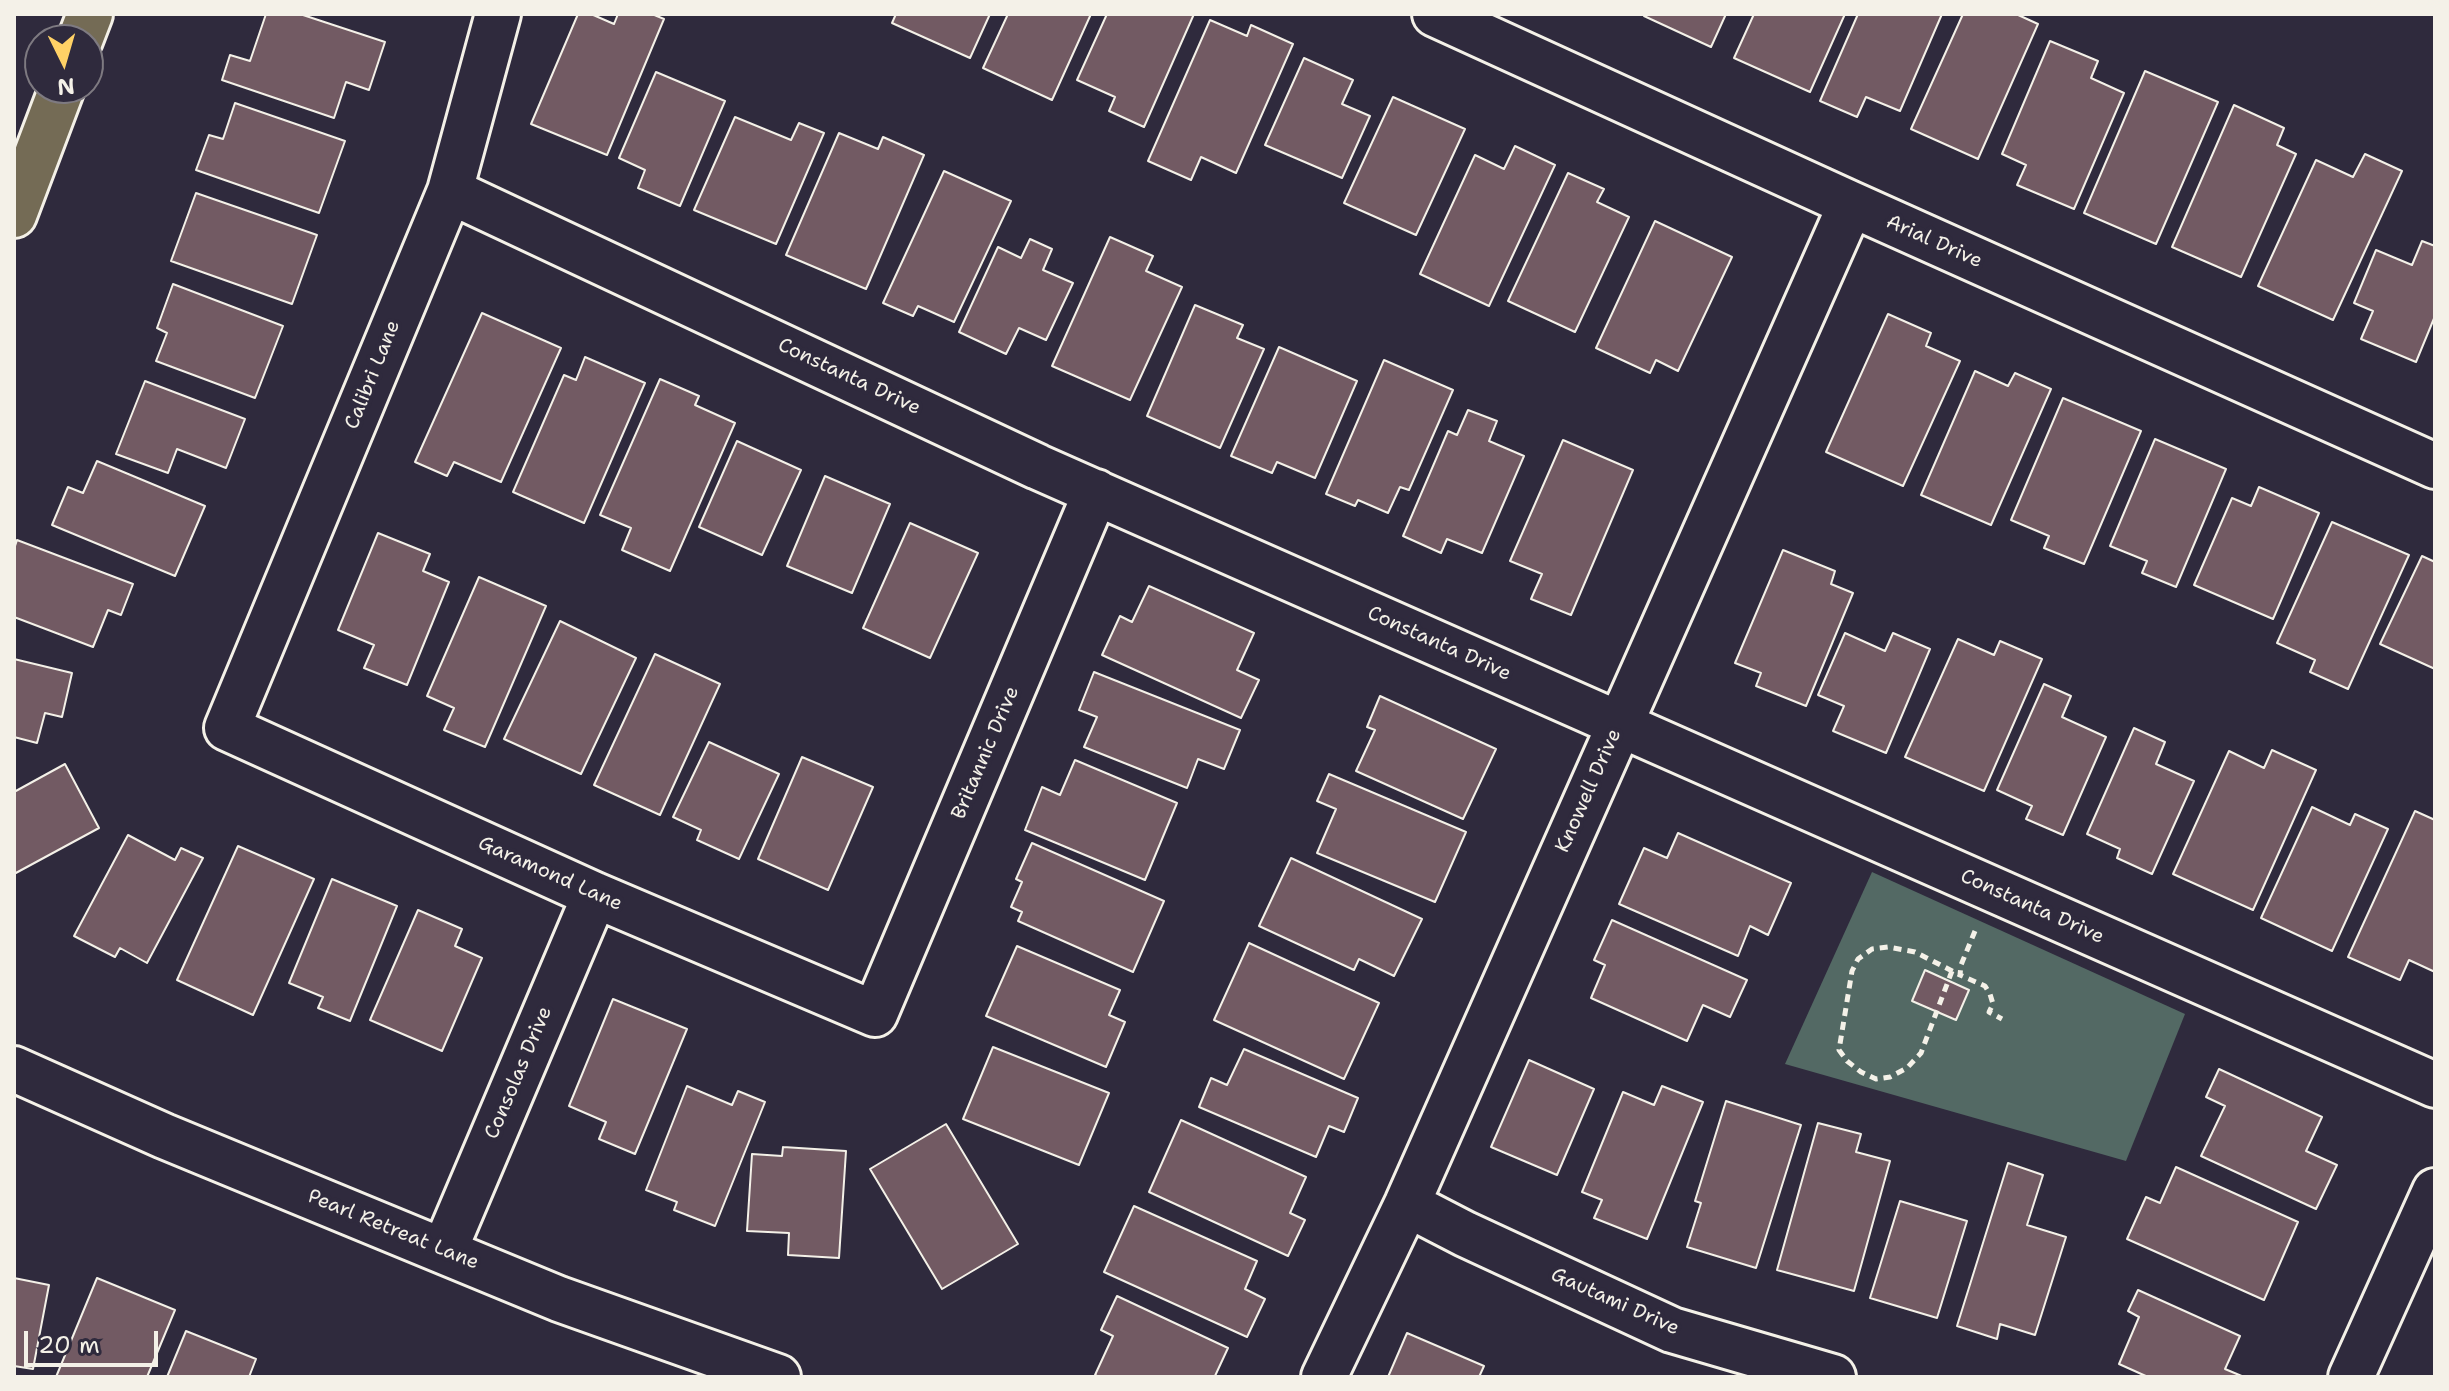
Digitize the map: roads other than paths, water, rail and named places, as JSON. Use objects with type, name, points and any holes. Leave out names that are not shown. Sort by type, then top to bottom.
[{"type":"main road","points":[[14,215],[56,104]]},
{"type":"street","name":"Calibri Lane","points":[[227,728],[450,191],[498,14]]},
{"type":"street","name":"Arial Drive","points":[[1435,14],[2435,466]]},
{"type":"street","name":"Constanta Drive","points":[[450,191],[1096,492],[2435,1085]]},
{"type":"street","name":"Knowell Drive","points":[[1324,1377],[1407,1204],[1851,204]]},
{"type":"street","name":"Britannic Drive","points":[[875,1014],[1096,492]]},
{"type":"street","name":"Garamond Lane","points":[[227,728],[595,895],[875,1014]]},
{"type":"street","name":"Consolas Drive","points":[[444,1251],[595,895]]},
{"type":"street","name":"Pearl Retreat Lane","points":[[14,1069],[179,1142],[559,1299],[778,1377]]},
{"type":"street","points":[[2351,1377],[2435,1191]]},
{"type":"street","name":"Gautami Drive","points":[[1407,1204],[1672,1330],[1833,1377]]}]
